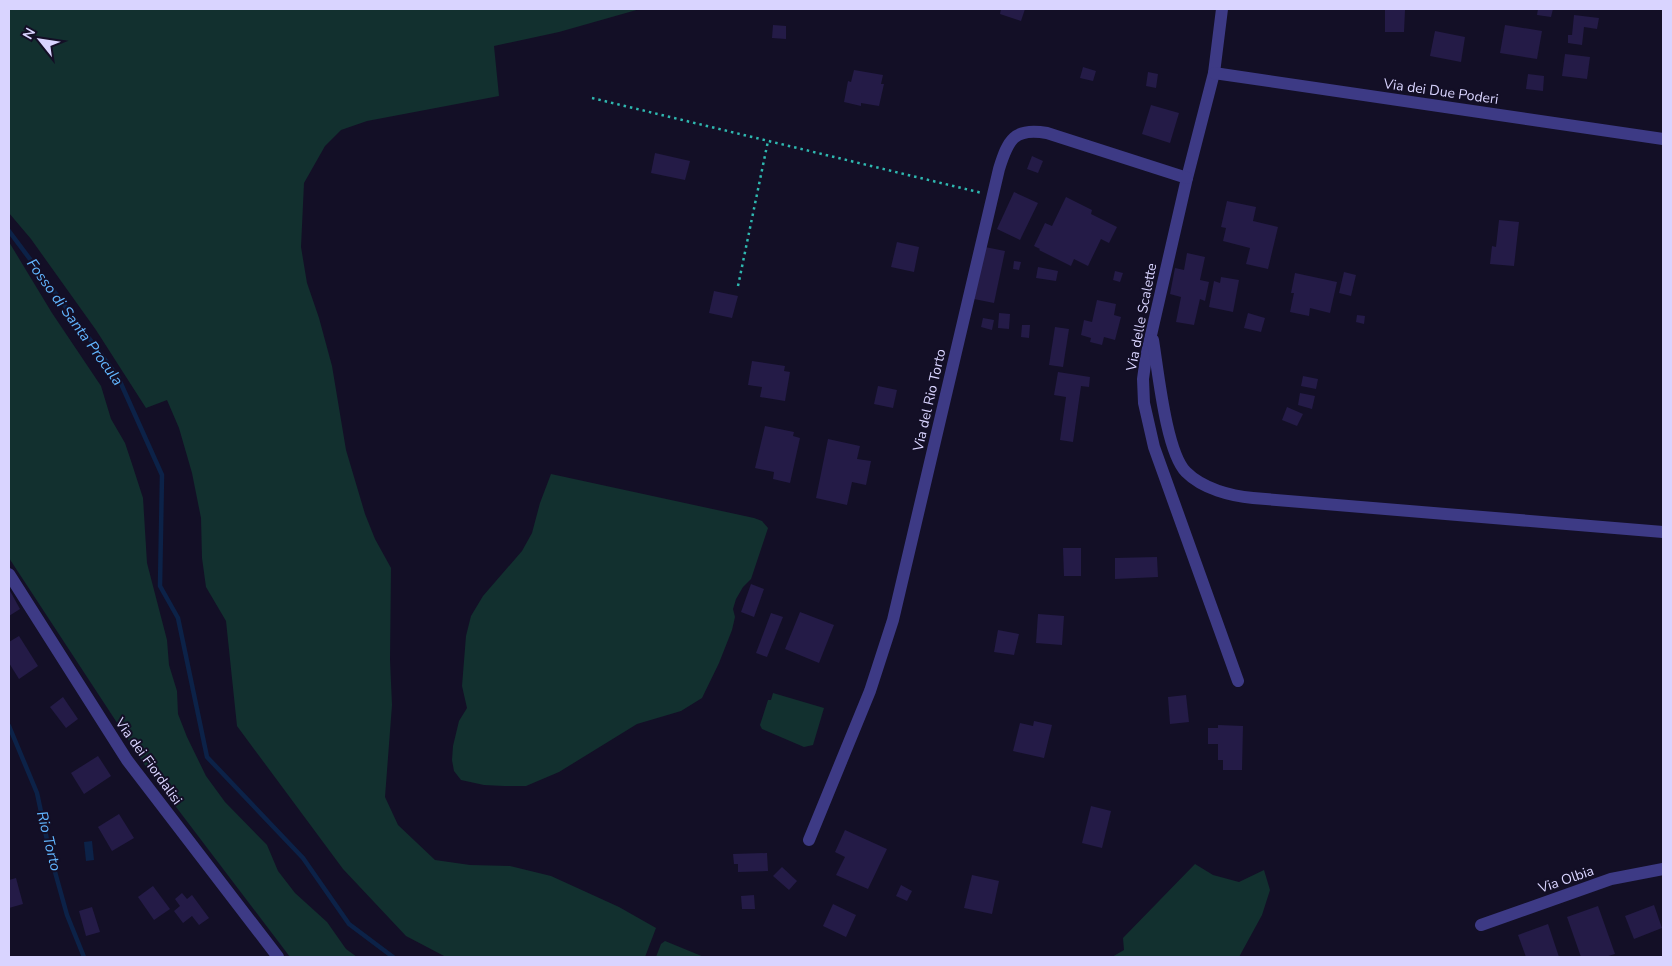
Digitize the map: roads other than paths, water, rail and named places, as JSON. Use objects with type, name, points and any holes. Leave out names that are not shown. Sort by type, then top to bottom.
[{"type":"street","name":"Via delle Scalette","points":[[1222,9],[1214,72],[1151,330],[1143,386],[1148,428],[1238,681]]},
{"type":"street","name":"Via dei Due Poderi","points":[[1214,72],[1663,139]]},
{"type":"street","name":"Via del Rio Torto","points":[[809,840],[870,691],[893,620],[1001,162],[1009,144],[1018,134],[1029,131],[1055,135],[1187,178]]},
{"type":"street","points":[[1151,330],[1170,437],[1177,457],[1189,475],[1217,490],[1232,495],[1253,498],[1663,532]]},
{"type":"street","name":"Via dei Fiordalisi","points":[[9,574],[127,760],[278,957]]},
{"type":"street","name":"Via Olbia","points":[[1481,925],[1611,879],[1663,869]]},
{"type":"water","points":[[92,841],[94,860],[86,861],[84,842]]},
{"type":"waterway","name":"Fosso di Santa Procula","points":[[9,231],[118,377],[162,475],[160,586],[178,618],[207,757],[303,858],[349,924],[393,957]]},
{"type":"waterway","name":"Rio Torto","points":[[9,726],[37,793],[50,854],[67,915],[84,957]]}]
